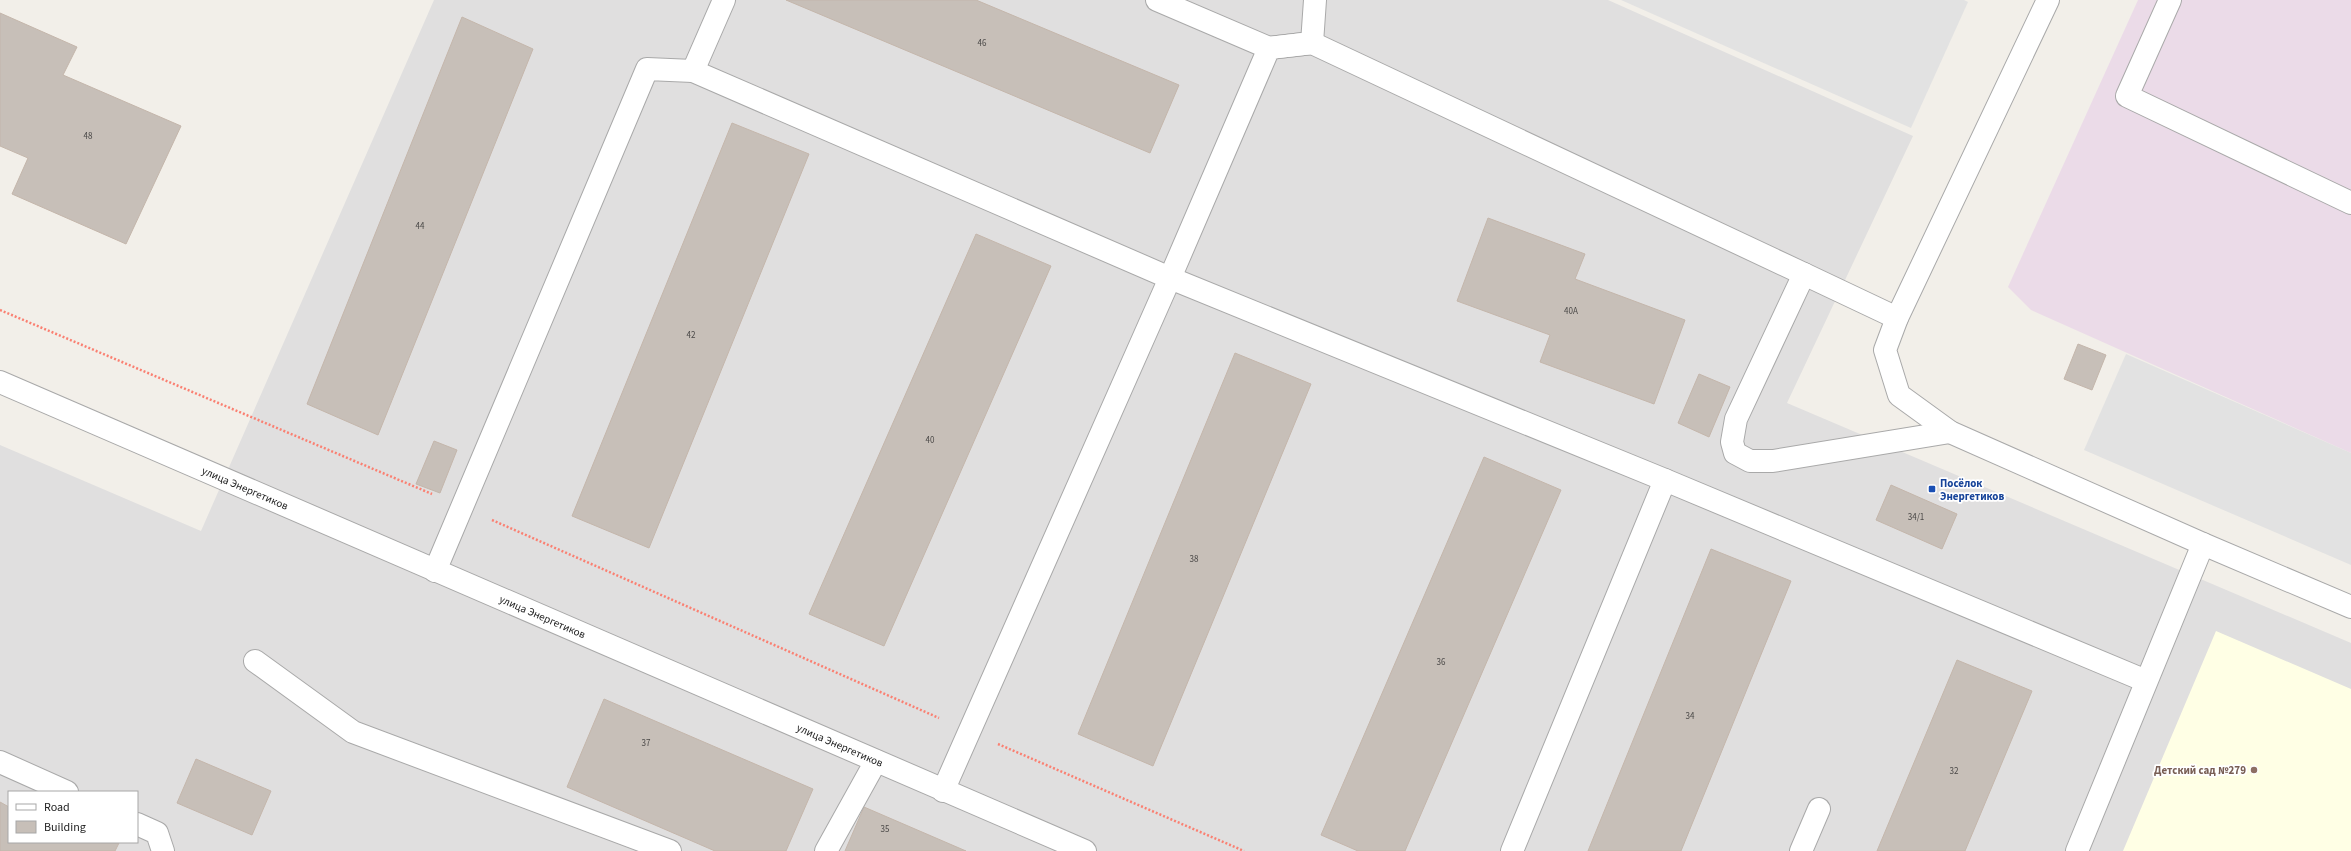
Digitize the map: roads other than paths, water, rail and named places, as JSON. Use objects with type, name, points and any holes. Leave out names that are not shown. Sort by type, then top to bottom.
[{"type":"street","points":[[694,71],[724,0]]},
{"type":"street","points":[[1157,0],[1269,48],[1312,43],[1897,318]]},
{"type":"street","points":[[1312,43],[1315,0]]},
{"type":"street","points":[[2046,0],[1897,318],[1885,350],[1899,395],[1950,432],[2203,544],[2351,607]]},
{"type":"street","points":[[2170,0],[2127,96],[2351,203]]},
{"type":"street","points":[[943,791],[968,731],[1170,278],[1269,48]]},
{"type":"street","points":[[435,571],[647,69],[694,71],[1170,278],[1665,480],[2146,681]]},
{"type":"street","points":[[1804,274],[1736,419],[1732,442],[1735,453],[1750,461],[1773,461],[1950,432]]},
{"type":"street","name":"улица Энергетиков","points":[[0,382],[943,791],[1085,851]]},
{"type":"street","points":[[1512,851],[1665,480]]},
{"type":"street","points":[[2077,851],[2203,544]]},
{"type":"street","points":[[255,661],[353,732],[670,851]]},
{"type":"street","points":[[826,851],[876,761]]},
{"type":"street","points":[[0,762],[65,791]]},
{"type":"street","points":[[1801,851],[1819,809]]},
{"type":"street","points":[[138,824],[157,833],[163,851]]},
{"type":"place","name":"Посёлок Энергетиков","points":[[1932,489]]},
{"type":"place","name":"Детский сад №279","points":[[2254,770]]}]
